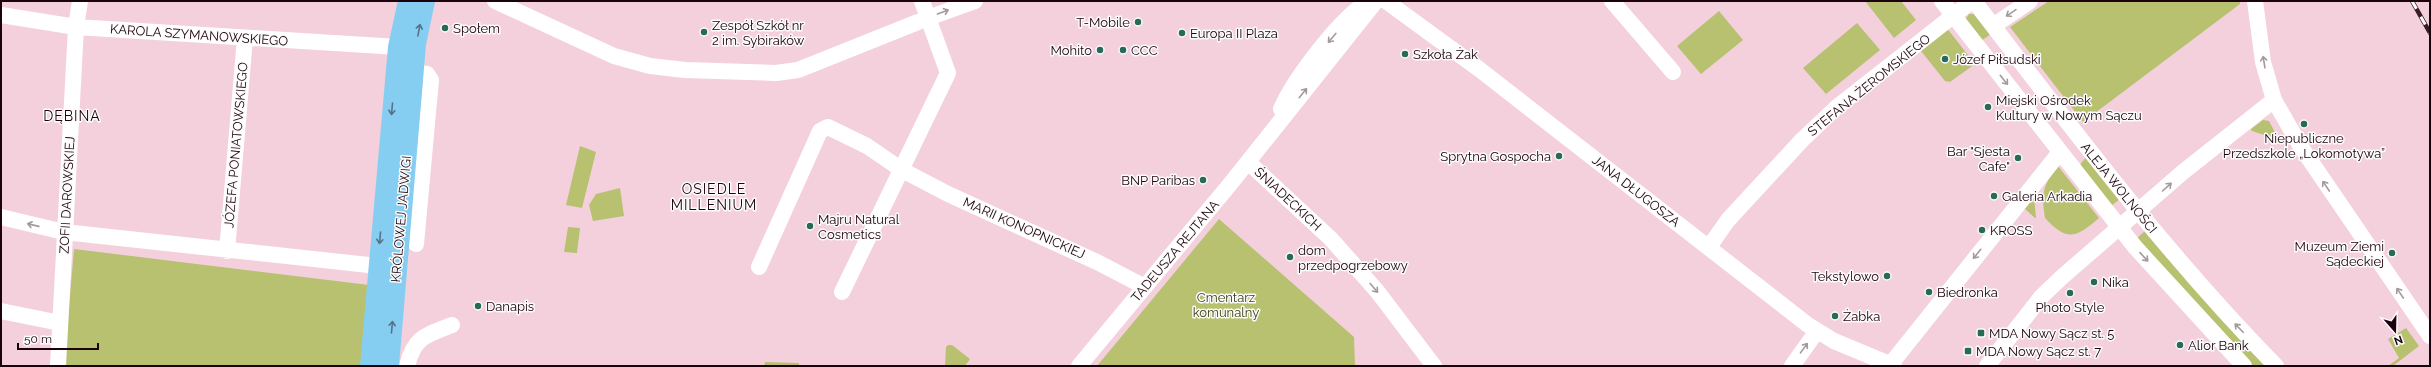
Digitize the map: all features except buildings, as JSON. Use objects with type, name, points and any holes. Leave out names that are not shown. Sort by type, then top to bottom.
[{"type":"main road","name":"KRÓLOWEJ JADWIGI","points":[[370,366],[394,81],[398,46],[408,1]]},
{"type":"main road","name":"KRÓLOWEJ JADWIGI","points":[[389,366],[413,72],[416,44],[425,1]]},
{"type":"street","name":"ZOFII DAROWSKIEJ","points":[[58,366],[76,27],[80,1]]},
{"type":"street","points":[[495,1],[614,56],[650,66],[685,70],[776,73],[798,70],[924,24],[948,73],[842,292]]},
{"type":"street","points":[[922,1],[928,18],[975,1]]},
{"type":"street","points":[[1346,1],[1348,18]]},
{"type":"street","name":"TADEUSZA REJTANA","points":[[1270,134],[1286,96],[1308,66],[1348,18],[1369,1]]},
{"type":"street","name":"TADEUSZA REJTANA","points":[[1079,366],[1248,162],[1376,1]]},
{"type":"street","name":"JANA DŁUGOSZA","points":[[1386,1],[1817,331],[1834,341],[1892,365]]},
{"type":"street","points":[[1612,1],[1673,72]]},
{"type":"street","name":"ALEJA WOLNOŚCI","points":[[1942,1],[2119,227],[2244,366]]},
{"type":"street","name":"STEFANA ŻEROMSKIEGO","points":[[1709,247],[1728,220],[1802,140],[1837,107],[1973,1]]},
{"type":"street","name":"ALEJA WOLNOŚCI","points":[[1973,1],[2137,212],[2217,304],[2276,366]]},
{"type":"street","points":[[1993,26],[2030,1]]},
{"type":"street","points":[[2255,1],[2263,62],[2274,100],[2300,147],[2430,336]]},
{"type":"street","name":"KAROLA SZYMANOWSKIEGO","points":[[1,15],[76,27],[398,46]]},
{"type":"street","name":"JÓZEFA PONIATOWSKIEGO","points":[[227,251],[245,38]]},
{"type":"street","points":[[398,46],[413,72]]},
{"type":"street","points":[[394,81],[413,72],[427,74],[431,80],[416,244]]},
{"type":"street","points":[[1986,366],[2042,296],[2183,172],[2274,100]]},
{"type":"street","name":"MARII KONOPNICKIEJ","points":[[759,267],[820,131],[828,127],[885,157],[902,170],[948,194],[1098,262],[1145,287]]},
{"type":"street","points":[[1892,365],[2019,201],[2060,152]]},
{"type":"street","name":"ŚNIADECKICH","points":[[1248,162],[1331,239],[1377,291],[1434,366]]},
{"type":"street","points":[[1,217],[64,232],[227,251],[378,266]]},
{"type":"street","points":[[1,310],[60,322]]},
{"type":"street","points":[[407,366],[411,351],[423,336],[452,325]]},
{"type":"street","points":[[1792,366],[1817,331]]},
{"type":"green space","points":[[1865,1],[1901,1],[1916,20],[1894,38]]},
{"type":"green space","points":[[2049,1],[2240,1],[2240,4],[2083,122],[2010,27]]},
{"type":"green space","points":[[1719,11],[1743,40],[1701,74],[1677,46]]},
{"type":"green space","points":[[1969,14],[1974,14],[1991,34],[1981,41],[1965,20]]},
{"type":"green space","points":[[1857,23],[1880,50],[1826,94],[1803,68]]},
{"type":"green space","points":[[1946,27],[1975,64],[1950,82],[1945,81],[1921,51]]},
{"type":"green space","points":[[2263,120],[2269,121],[2279,140],[2252,131],[2251,129]]},
{"type":"green space","points":[[580,146],[596,152],[582,208],[566,205]]},
{"type":"green space","points":[[2087,156],[2120,199],[2111,206],[2079,166]]},
{"type":"green space","points":[[2058,166],[2099,218],[2078,233],[2066,234],[2059,231],[2045,218],[2043,202],[2044,190],[2046,184]]},
{"type":"green space","points":[[620,188],[624,216],[593,221],[589,205],[596,194]]},
{"type":"green space","points":[[2034,197],[2036,218],[2024,208]]},
{"type":"green space","name":"Cmentarz komunalny","points":[[1219,219],[1354,337],[1355,366],[1097,366]]},
{"type":"green space","points":[[568,227],[580,228],[577,253],[564,252]]},
{"type":"green space","points":[[2145,231],[2268,366],[2252,366],[2192,302],[2136,239]]},
{"type":"green space","points":[[74,249],[369,285],[362,366],[64,366]]},
{"type":"green space","points":[[2406,328],[2419,346],[2393,366],[2388,366],[2399,358],[2388,339]]},
{"type":"green space","points":[[948,345],[952,345],[970,359],[965,366],[945,366],[946,347]]},
{"type":"green space","points":[[765,362],[799,363],[799,366],[764,366]]},
{"type":"railway","points":[[2412,1],[2430,33]]},
{"type":"place","name":"T-Mobile","points":[[1138,22]]},
{"type":"place","name":"Społem","points":[[445,28]]},
{"type":"place","name":"Zespół Szkół nr 2 im. Sybiraków","points":[[704,32]]},
{"type":"place","name":"Europa II Plaza","points":[[1182,33]]},
{"type":"place","name":"Mohito","points":[[1100,50]]},
{"type":"place","name":"CCC","points":[[1123,50]]},
{"type":"place","name":"Szkoła Żak","points":[[1405,54]]},
{"type":"place","name":"Józef Piłsudski","points":[[1945,59]]},
{"type":"place","name":"Miejski Ośrodek Kultury w Nowym Sączu","points":[[1988,107]]},
{"type":"place","name":"Niepubliczne Przedszkole „Lokomotywa”","points":[[2304,124]]},
{"type":"place","name":"Sprytna Gospocha","points":[[1559,156]]},
{"type":"place","name":"Bar \"Sjesta Cafe\"","points":[[2018,158]]},
{"type":"place","name":"BNP Paribas","points":[[1203,180]]},
{"type":"place","name":"Galeria Arkadia","points":[[1994,196]]},
{"type":"place","name":"Majru Natural Cosmetics","points":[[810,226]]},
{"type":"place","name":"KROSS","points":[[1982,230]]},
{"type":"place","name":"Muzeum Ziemi Sądeckiej","points":[[2392,253]]},
{"type":"place","name":"dom przedpogrzebowy","points":[[1290,257]]},
{"type":"place","name":"Tekstylowo","points":[[1887,276]]},
{"type":"place","name":"Nika","points":[[2094,282]]},
{"type":"place","name":"Biedronka","points":[[1929,292]]},
{"type":"place","name":"Photo Style","points":[[2070,293]]},
{"type":"place","name":"Danapis","points":[[478,306]]},
{"type":"place","name":"Żabka","points":[[1835,316]]},
{"type":"place","name":"MDA Nowy Sącz st. 5","points":[[1981,333]]},
{"type":"place","name":"Alior Bank","points":[[2180,345]]},
{"type":"place","name":"MDA Nowy Sącz st. 7","points":[[1968,351]]},
{"type":"district","name":"DĘBINA","points":[[72,116]]},
{"type":"district","name":"OSIEDLE MILLENIUM","points":[[714,198]]}]
